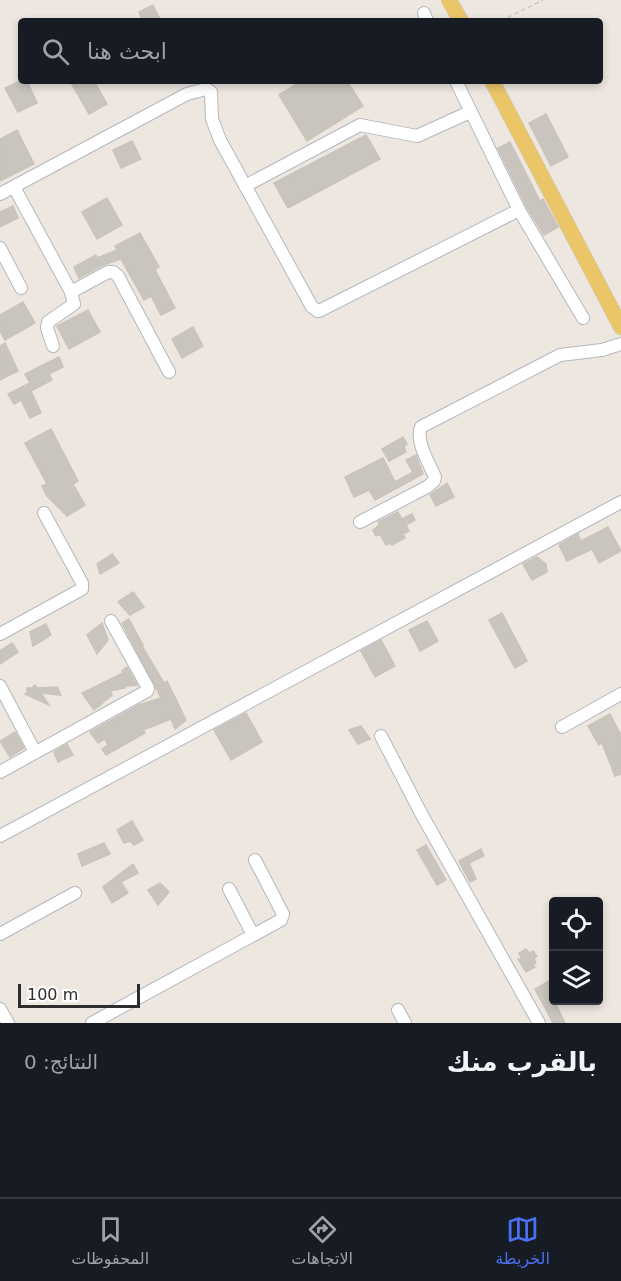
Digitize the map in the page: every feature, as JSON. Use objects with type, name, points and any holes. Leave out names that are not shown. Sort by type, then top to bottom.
[{"type":"main road","points":[[449,0],[458,18]]},
{"type":"main road","points":[[494,84],[621,327]]},
{"type":"street","points":[[457,84],[519,210],[583,318]]},
{"type":"street","points":[[0,194],[187,94],[206,88],[211,92],[212,119],[220,140],[312,307],[318,311],[519,210]]},
{"type":"street","points":[[245,186],[360,125],[417,136],[470,112]]},
{"type":"street","points":[[14,187],[71,292],[74,304],[48,322],[47,328],[52,346]]},
{"type":"street","points":[[0,248],[21,288]]},
{"type":"street","points":[[71,292],[108,272],[113,272],[118,276],[169,372]]},
{"type":"street","points":[[360,522],[427,487],[434,481],[435,477],[419,432],[421,427],[560,354],[602,350],[621,344]]},
{"type":"street","points":[[0,836],[621,502]]},
{"type":"street","points":[[0,634],[80,591],[82,587],[44,513]]},
{"type":"street","points":[[0,772],[147,691],[148,688],[111,621]]},
{"type":"street","points":[[0,687],[35,752]]},
{"type":"street","points":[[562,727],[621,694]]},
{"type":"street","points":[[381,736],[422,815],[539,1023]]},
{"type":"street","points":[[92,1023],[281,920],[283,917],[255,860]]},
{"type":"street","points":[[229,889],[253,935]]},
{"type":"street","points":[[0,934],[75,893]]},
{"type":"street","points":[[0,1009],[8,1023]]},
{"type":"street","points":[[398,1010],[405,1023]]},
{"type":"path","points":[[507,18],[543,0]]},
{"type":"building","points":[[153,5],[160,18],[142,18],[139,12]]},
{"type":"building","points":[[18,82],[18,84],[28,84],[37,103],[18,112],[5,88]]},
{"type":"building","points":[[72,84],[96,84],[107,104],[89,114]]},
{"type":"building","points":[[296,84],[349,84],[363,106],[307,141],[279,95]]},
{"type":"building","points":[[546,114],[568,157],[551,166],[529,123]]},
{"type":"building","points":[[17,130],[34,164],[0,181],[0,139]]},
{"type":"building","points":[[366,135],[380,159],[288,208],[274,183]]},
{"type":"building","points":[[132,141],[141,159],[121,168],[113,150]]},
{"type":"building","points":[[510,142],[540,201],[543,199],[558,227],[544,235],[526,206],[498,148]]},
{"type":"building","points":[[107,198],[122,225],[97,239],[82,212]]},
{"type":"building","points":[[13,206],[18,218],[0,227],[0,212]]},
{"type":"building","points":[[140,233],[159,267],[155,270],[175,308],[161,315],[151,296],[144,300],[121,259],[103,265],[79,278],[74,267],[96,255],[97,258],[117,250],[115,246]]},
{"type":"building","points":[[23,302],[35,323],[5,340],[0,331],[0,315]]},
{"type":"building","points":[[88,310],[100,332],[69,349],[57,326]]},
{"type":"building","points":[[193,327],[203,346],[182,358],[172,339]]},
{"type":"building","points":[[5,343],[18,371],[0,380],[0,346]]},
{"type":"building","points":[[59,357],[63,367],[49,374],[52,380],[31,391],[41,413],[30,418],[21,400],[14,404],[8,394],[30,383],[25,374]]},
{"type":"building","points":[[51,429],[78,481],[73,484],[85,505],[67,516],[47,496],[42,486],[47,484],[25,443]]},
{"type":"building","points":[[403,437],[407,444],[404,446],[406,452],[389,461],[382,449]]},
{"type":"building","points":[[416,455],[423,474],[375,500],[369,490],[354,497],[345,477],[383,458],[395,482],[413,472],[406,460]]},
{"type":"building","points":[[447,483],[454,497],[436,506],[430,495]]},
{"type":"building","points":[[398,512],[402,519],[412,514],[415,520],[406,525],[409,531],[403,534],[405,538],[392,545],[391,543],[386,545],[380,534],[376,536],[373,530],[380,524],[378,522]]},
{"type":"building","points":[[608,527],[621,551],[599,563],[592,549],[567,561],[559,545],[578,534],[581,541]]},
{"type":"building","points":[[112,554],[119,563],[100,574],[97,564]]},
{"type":"building","points":[[537,557],[546,564],[547,572],[532,580],[523,564]]},
{"type":"building","points":[[133,592],[144,607],[130,615],[118,602]]},
{"type":"building","points":[[502,613],[527,661],[515,668],[489,620]]},
{"type":"building","points":[[129,619],[164,683],[167,681],[186,720],[175,729],[171,719],[143,730],[145,733],[106,755],[102,749],[108,745],[105,739],[98,743],[90,732],[139,705],[161,698],[122,623]]},
{"type":"building","points":[[427,621],[438,641],[420,651],[409,630]]},
{"type":"building","points":[[102,623],[108,640],[97,654],[87,635]]},
{"type":"building","points":[[46,624],[51,635],[33,646],[30,632]]},
{"type":"building","points":[[381,640],[395,666],[375,677],[361,651]]},
{"type":"building","points":[[12,643],[18,652],[0,664],[0,651]]},
{"type":"building","points":[[127,667],[137,685],[110,691],[112,695],[94,710],[82,693],[123,673],[122,671]]},
{"type":"building","points":[[35,685],[37,688],[57,687],[61,695],[41,693],[49,705],[25,694],[27,688]]},
{"type":"building","points":[[246,713],[262,742],[231,760],[214,730]]},
{"type":"building","points":[[610,714],[621,735],[621,774],[615,776],[602,743],[599,745],[588,726]]},
{"type":"building","points":[[361,726],[370,739],[358,744],[349,730]]},
{"type":"building","points":[[15,732],[24,748],[10,757],[0,741]]},
{"type":"building","points":[[67,744],[73,755],[58,762],[54,752]]},
{"type":"building","points":[[132,821],[143,840],[134,845],[130,841],[124,843],[117,830]]},
{"type":"building","points":[[104,843],[110,854],[82,866],[78,854]]},
{"type":"building","points":[[426,845],[446,880],[437,885],[417,850]]},
{"type":"building","points":[[481,849],[484,856],[469,863],[476,879],[470,882],[459,861]]},
{"type":"building","points":[[133,864],[138,873],[121,882],[128,893],[112,903],[103,887]]},
{"type":"building","points":[[160,883],[169,892],[158,905],[148,890]]},
{"type":"building","points":[[526,949],[529,953],[533,951],[537,956],[534,958],[535,967],[526,972],[518,959],[522,959],[519,953]]},
{"type":"building","points":[[549,981],[549,1005],[556,1005],[565,1023],[553,1023],[535,989]]}]
